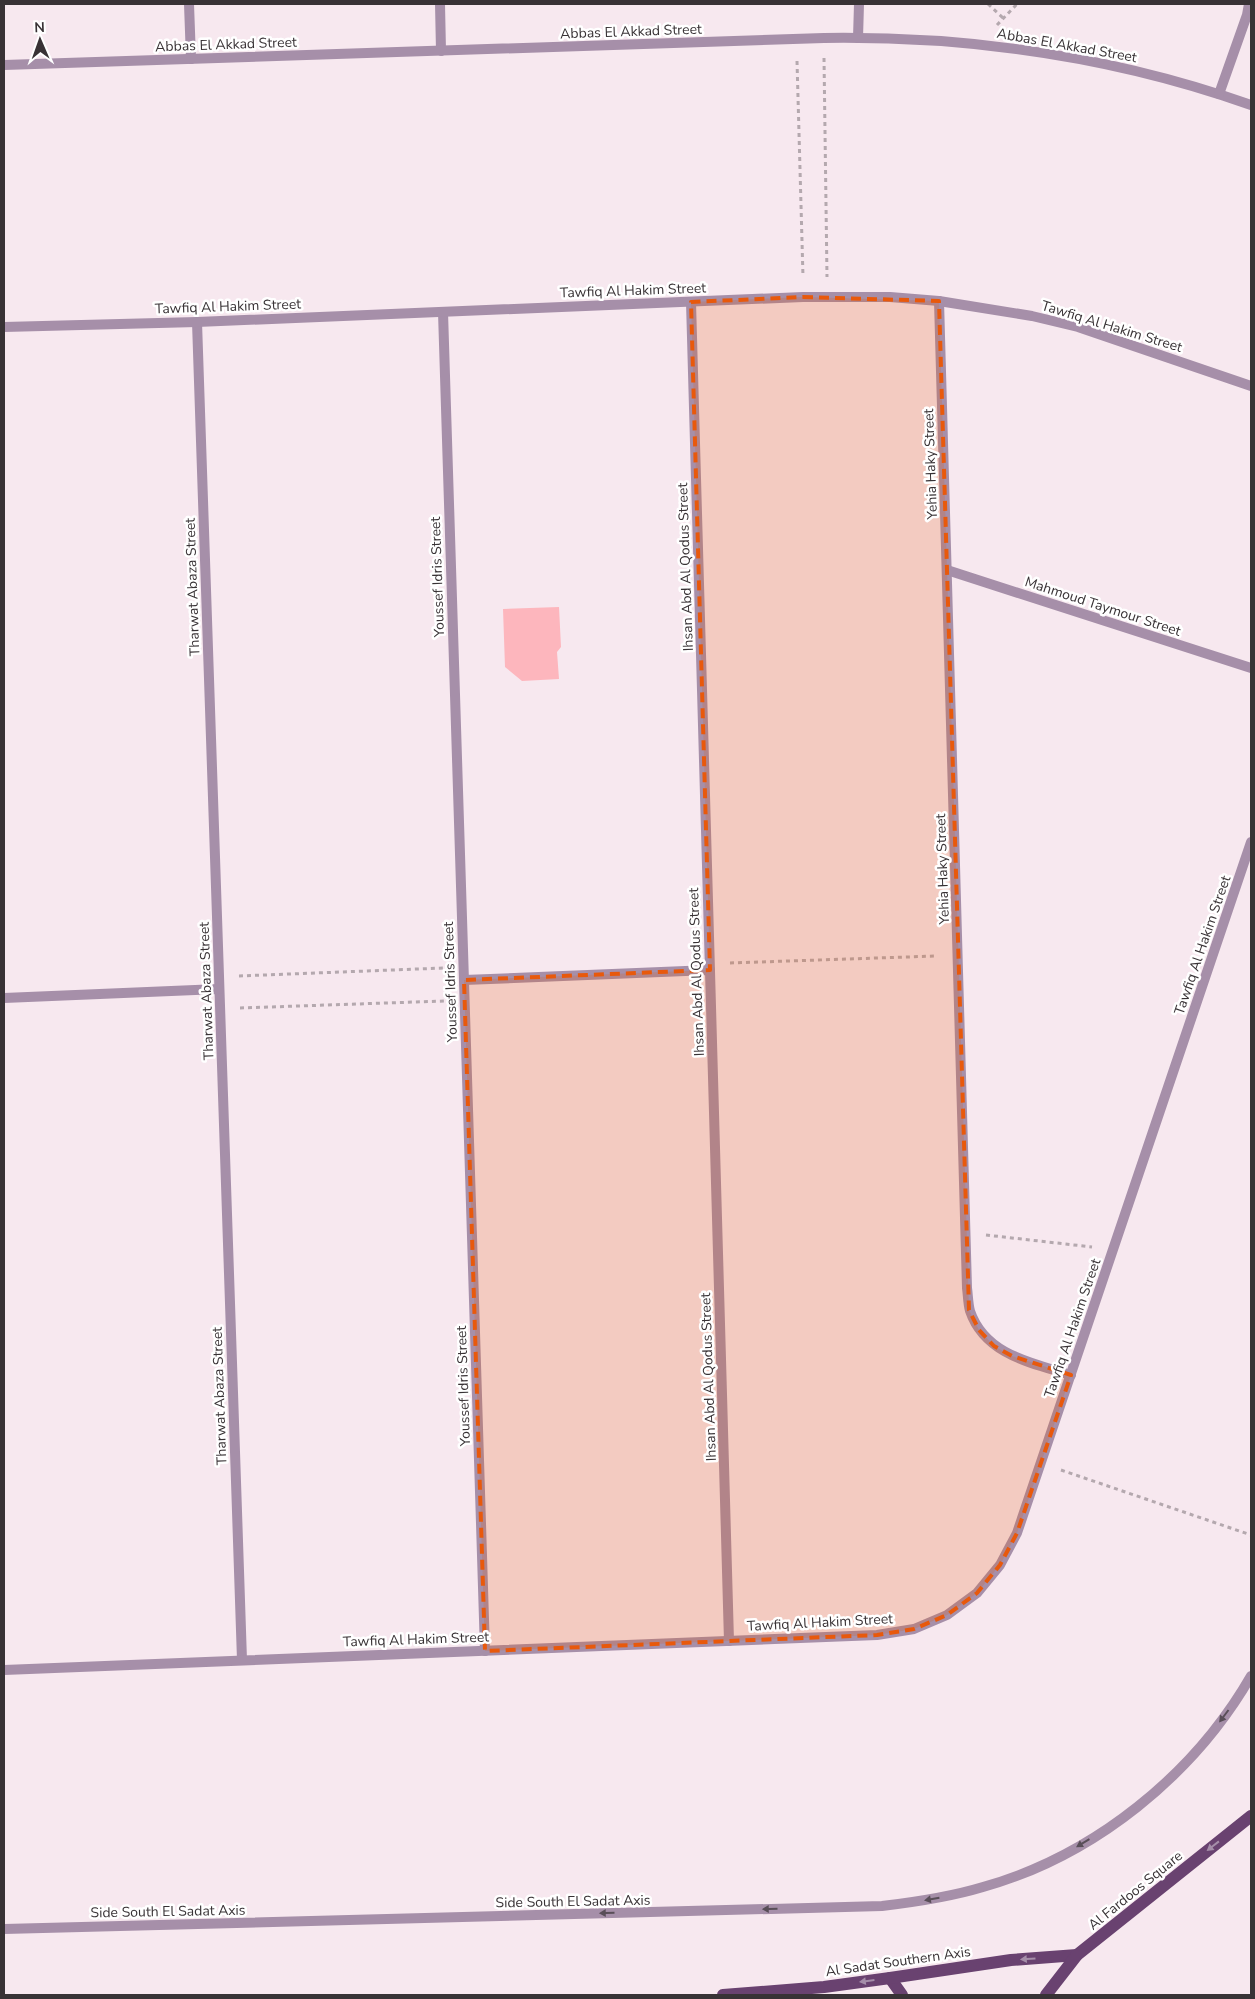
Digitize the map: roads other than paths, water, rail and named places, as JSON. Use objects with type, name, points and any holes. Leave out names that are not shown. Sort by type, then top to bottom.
[{"type":"main road","name":"Al Fardoos Square","points":[[1046,1995],[1077,1955],[1251,1816]]},
{"type":"main road","name":"Al Sadat Southern Axis","points":[[723,1995],[890,1978],[1011,1960],[1077,1955]]},
{"type":"main road","points":[[890,1978],[902,1995]]},
{"type":"street","points":[[189,4],[190,59]]},
{"type":"street","points":[[440,4],[441,51]]},
{"type":"street","points":[[858,4],[858,38]]},
{"type":"street","points":[[1219,94],[1247,15],[1249,4]]},
{"type":"street","name":"Abbas El Akkad Street","points":[[4,65],[824,38],[928,40],[1041,51],[1101,62],[1219,94],[1251,105]]},
{"type":"street","name":"Tawfiq Al Hakim Street","points":[[4,327],[197,322],[803,297],[890,297],[939,300],[986,307],[1078,327],[1251,386]]},
{"type":"street","name":"Yehia Haky Street","points":[[939,300],[966,1233],[970,1310],[978,1330],[994,1346],[1012,1356],[1071,1375]]},
{"type":"street","name":"Ihsan Abd Al Qodus Street","points":[[691,302],[729,1641]]},
{"type":"street","name":"Youssef Idris Street","points":[[443,312],[485,1650]]},
{"type":"street","name":"Tharwat Abaza Street","points":[[197,322],[242,1660]]},
{"type":"street","name":"Mahmoud Taymour Street","points":[[947,570],[1251,668]]},
{"type":"street","name":"Tawfiq Al Hakim Street","points":[[4,1670],[877,1635],[914,1629],[947,1615],[977,1593],[1000,1565],[1017,1533],[1251,842]]},
{"type":"street","points":[[464,980],[710,967]]},
{"type":"street","points":[[4,998],[219,989]]},
{"type":"street","name":"Side South El Sadat Axis","points":[[4,1929],[882,1906],[934,1899],[993,1884],[1034,1869],[1081,1846],[1124,1817],[1168,1780],[1207,1739],[1241,1694],[1251,1676]]}]
